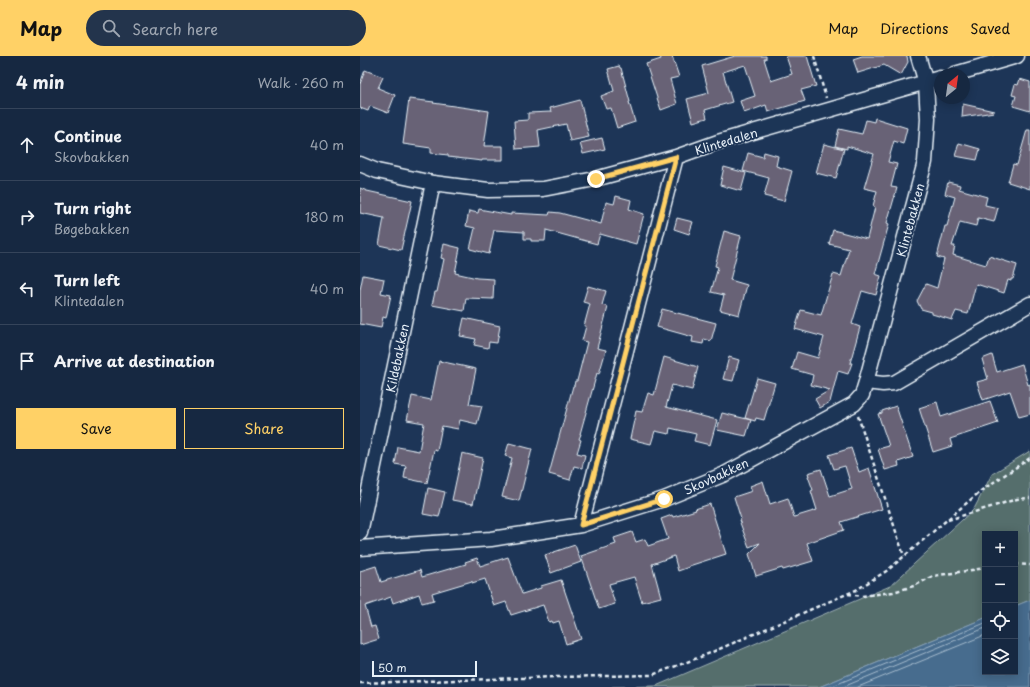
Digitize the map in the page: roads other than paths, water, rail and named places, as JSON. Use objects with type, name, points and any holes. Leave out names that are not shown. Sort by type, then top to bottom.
[{"type":"street","name":"Klintebakken","points":[[866,382],[925,162],[928,119],[926,83],[918,56]]},
{"type":"street","points":[[970,69],[1002,58],[1017,56]]},
{"type":"street","name":"Klintedalen","points":[[360,164],[377,171],[433,183],[488,190],[543,189],[596,179],[676,157],[718,142],[934,80]]},
{"type":"street","points":[[581,525],[676,157]]},
{"type":"street","name":"Kildebakken","points":[[360,533],[433,183]]},
{"type":"street","points":[[866,382],[884,384],[894,383],[1030,304]]},
{"type":"street","name":"Skovbakken","points":[[360,548],[490,539],[581,525],[664,499],[725,474],[854,404],[862,395],[866,382]]},
{"type":"water","points":[[1030,600],[1030,687],[819,687],[982,619],[982,675],[1018,675],[1018,605]]}]
